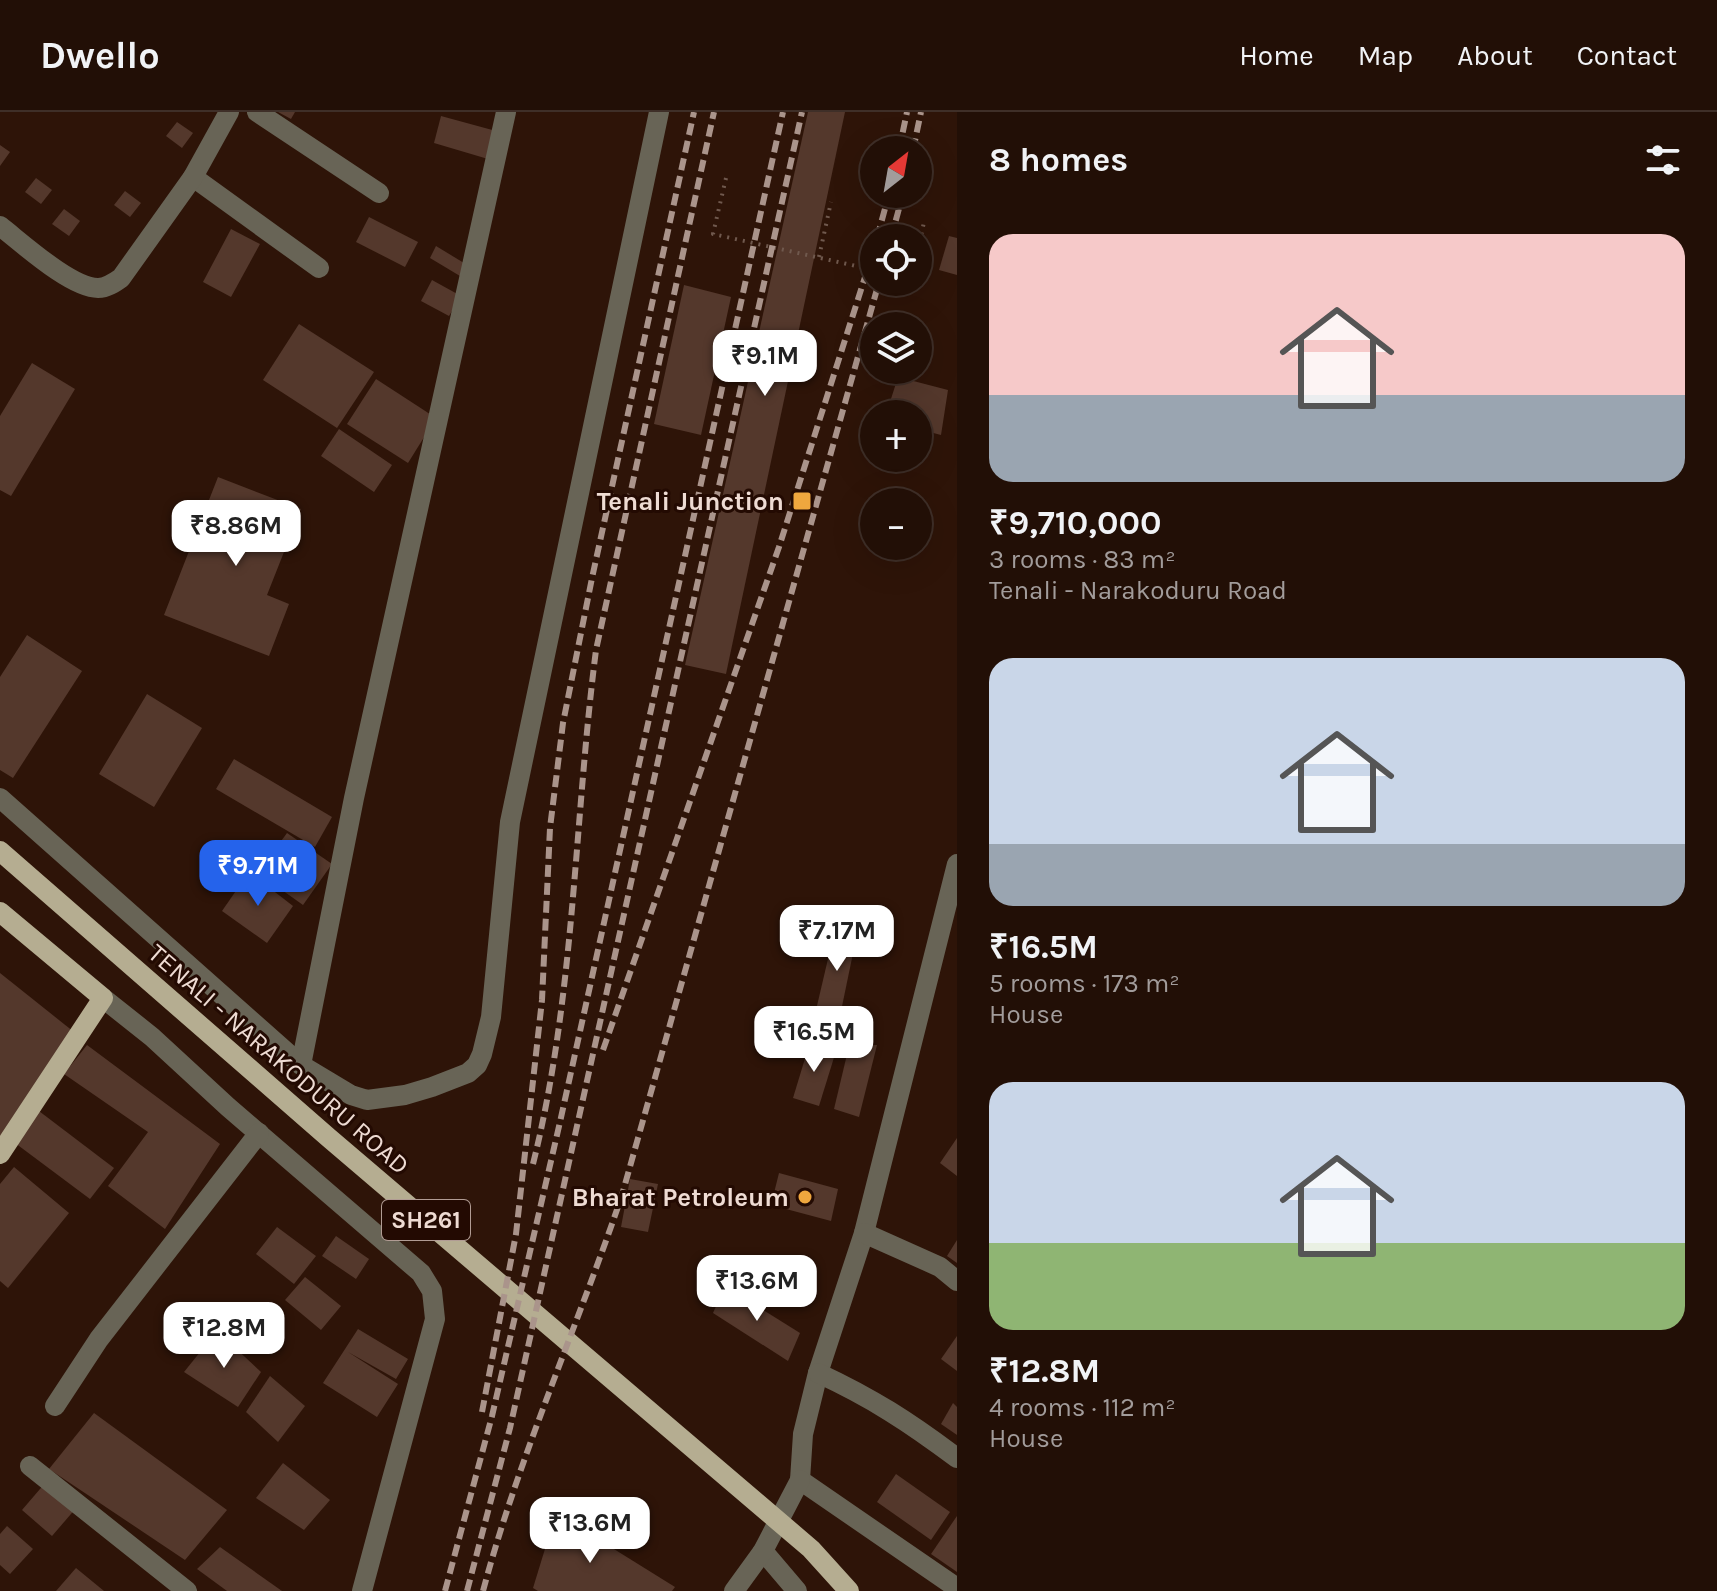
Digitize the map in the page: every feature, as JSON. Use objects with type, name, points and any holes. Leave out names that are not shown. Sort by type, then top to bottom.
[{"type":"main road","name":"TENALI - NARAKODURU ROAD","points":[[0,851],[329,1138],[811,1549],[849,1591]]},
{"type":"main road","points":[[0,912],[103,998],[0,1154]]},
{"type":"street","points":[[0,226],[69,277],[96,288],[106,286],[121,278],[193,177],[229,112]]},
{"type":"street","points":[[257,112],[379,193]]},
{"type":"street","points":[[301,1065],[354,798],[506,112]]},
{"type":"street","points":[[0,798],[301,1065],[351,1095],[367,1100],[405,1095],[468,1073],[477,1065],[491,1017],[510,822],[659,112]]},
{"type":"street","points":[[193,177],[319,268]]},
{"type":"street","points":[[734,1591],[763,1551],[800,1480],[803,1434],[818,1373],[864,1233],[957,864]]},
{"type":"street","points":[[103,998],[152,1037],[421,1273],[432,1291],[435,1319],[362,1591]]},
{"type":"street","points":[[55,1406],[99,1339],[259,1133]]},
{"type":"street","points":[[864,1233],[940,1267],[957,1281]]},
{"type":"street","points":[[818,1373],[866,1395],[957,1458]]},
{"type":"street","points":[[30,1466],[187,1591]]},
{"type":"street","points":[[800,1480],[957,1588]]},
{"type":"street","points":[[763,1551],[797,1591]]},
{"type":"path","points":[[726,178],[713,234],[860,267]]},
{"type":"path","points":[[819,257],[831,202]]},
{"type":"building","points":[[278,112],[295,112],[291,119]]},
{"type":"building","points":[[808,112],[845,112],[726,674],[685,665]]},
{"type":"building","points":[[441,116],[496,131],[488,159],[434,143]]},
{"type":"building","points":[[177,122],[193,133],[182,148],[166,136]]},
{"type":"building","points":[[0,145],[10,152],[0,166]]},
{"type":"building","points":[[36,178],[52,190],[41,204],[25,192]]},
{"type":"building","points":[[125,191],[141,203],[130,217],[114,205]]},
{"type":"building","points":[[64,209],[80,221],[69,236],[52,224]]},
{"type":"building","points":[[369,217],[418,242],[405,267],[356,242]]},
{"type":"building","points":[[231,229],[260,244],[231,297],[203,282]]},
{"type":"building","points":[[949,236],[957,238],[957,275],[939,270]]},
{"type":"building","points":[[436,246],[464,263],[460,276],[430,258]]},
{"type":"building","points":[[432,280],[461,296],[449,316],[421,301]]},
{"type":"building","points":[[684,285],[731,297],[701,435],[654,424]]},
{"type":"building","points":[[299,324],[374,372],[337,428],[263,380]]},
{"type":"building","points":[[32,363],[75,389],[11,496],[0,490],[0,416]]},
{"type":"building","points":[[376,379],[436,418],[408,463],[347,424]]},
{"type":"building","points":[[896,384],[925,384],[948,390],[941,435],[932,433],[932,400],[891,400]]},
{"type":"building","points":[[339,429],[392,465],[374,492],[321,456]]},
{"type":"building","points":[[218,477],[301,509],[267,595],[289,604],[269,656],[164,615]]},
{"type":"building","points":[[27,635],[82,671],[13,778],[0,770],[0,677]]},
{"type":"building","points":[[147,694],[202,728],[154,807],[99,774]]},
{"type":"building","points":[[234,759],[332,817],[315,847],[216,789]]},
{"type":"building","points":[[287,833],[332,864],[303,905],[258,873]]},
{"type":"building","points":[[249,872],[293,906],[267,943],[222,911]]},
{"type":"building","points":[[835,929],[857,934],[840,1016],[816,1010]]},
{"type":"building","points":[[0,973],[74,1032],[4,1138],[0,1135]]},
{"type":"building","points":[[810,1042],[836,1051],[819,1106],[793,1098]]},
{"type":"building","points":[[87,1045],[220,1144],[165,1229],[108,1186],[148,1132],[64,1074]]},
{"type":"building","points":[[877,1045],[859,1117],[834,1109],[849,1046]]},
{"type":"building","points":[[35,1108],[114,1168],[90,1199],[11,1140]]},
{"type":"building","points":[[957,1138],[957,1176],[940,1163]]},
{"type":"building","points":[[14,1167],[69,1213],[8,1288],[0,1281],[0,1184]]},
{"type":"building","name":"Bharat Petroleum","points":[[779,1173],[838,1189],[831,1221],[771,1205]]},
{"type":"building","points":[[630,1179],[658,1184],[648,1232],[621,1227]]},
{"type":"building","points":[[277,1227],[316,1256],[294,1284],[256,1254]]},
{"type":"building","points":[[336,1236],[369,1259],[356,1279],[322,1256]]},
{"type":"building","points":[[957,1240],[957,1263],[947,1256]]},
{"type":"building","points":[[305,1277],[341,1306],[321,1330],[285,1300]]},
{"type":"building","points":[[725,1286],[800,1333],[788,1361],[713,1313]]},
{"type":"building","points":[[358,1329],[408,1359],[396,1379],[348,1352],[398,1384],[377,1417],[323,1383]]},
{"type":"building","points":[[217,1331],[261,1372],[238,1407],[184,1372]]},
{"type":"building","points":[[957,1336],[957,1371],[941,1359]]},
{"type":"building","points":[[270,1376],[305,1406],[278,1442],[246,1412]]},
{"type":"building","points":[[953,1403],[957,1407],[957,1435],[941,1424]]},
{"type":"building","points":[[94,1413],[227,1510],[185,1560],[49,1469]]},
{"type":"building","points":[[283,1463],[330,1500],[304,1530],[256,1498]]},
{"type":"building","points":[[896,1474],[950,1512],[931,1540],[877,1502]]},
{"type":"building","points":[[46,1482],[77,1507],[52,1536],[22,1510]]},
{"type":"building","points":[[556,1513],[675,1587],[672,1591],[538,1591],[533,1588]]},
{"type":"building","points":[[957,1516],[957,1572],[931,1554]]},
{"type":"building","points":[[7,1526],[33,1549],[10,1574],[0,1565],[0,1534]]},
{"type":"building","points":[[220,1547],[282,1591],[227,1591],[197,1569]]},
{"type":"building","points":[[76,1568],[104,1591],[56,1591]]},
{"type":"railway","points":[[482,1412],[516,1234],[542,1000],[550,828],[563,723],[694,112]]},
{"type":"railway","points":[[533,1164],[547,1101],[566,973],[596,650],[714,112]]},
{"type":"railway","points":[[445,1591],[492,1416],[560,1122],[783,112]]},
{"type":"railway","points":[[467,1591],[510,1428],[802,112]]},
{"type":"railway","points":[[902,136],[907,112]]},
{"type":"railway","points":[[916,136],[921,112]]},
{"type":"railway","points":[[881,224],[885,208]]},
{"type":"railway","points":[[895,224],[899,208]]},
{"type":"railway","points":[[603,1050],[779,547],[860,293]]},
{"type":"railway","points":[[483,1591],[531,1441],[622,1195],[875,296]]},
{"type":"place","name":"Tenali Junction","points":[[802,501]]},
{"type":"place","name":"Bharat Petroleum","points":[[805,1197]]}]
